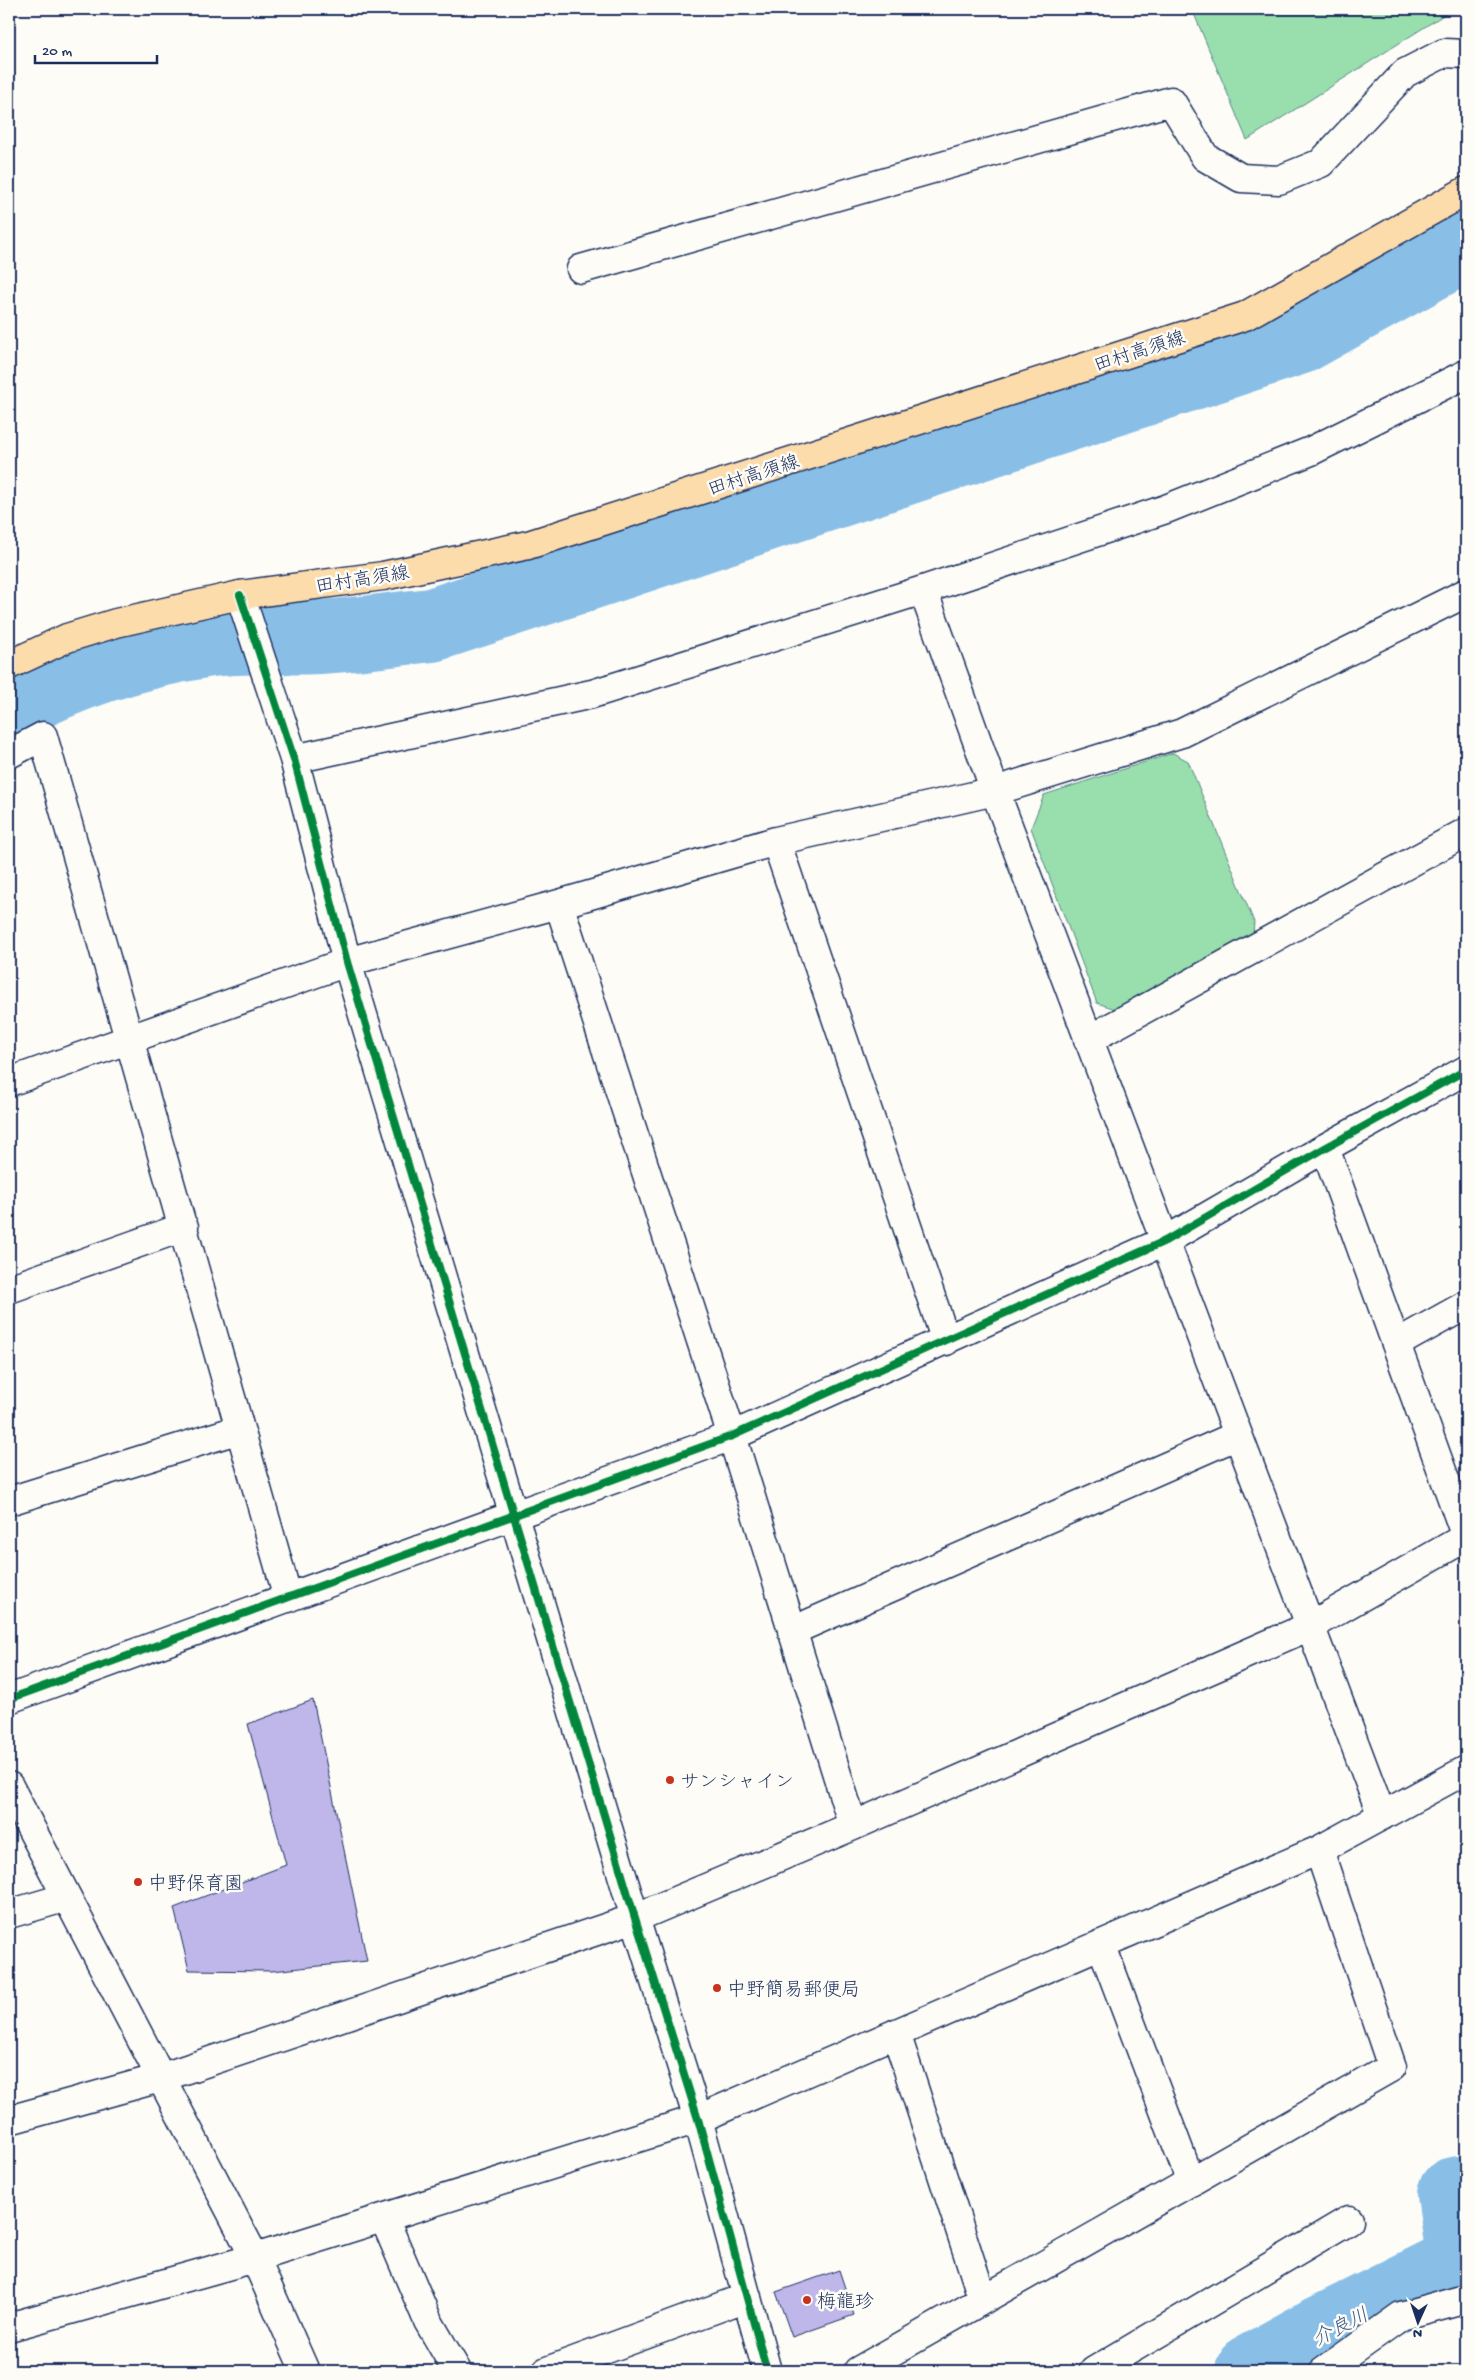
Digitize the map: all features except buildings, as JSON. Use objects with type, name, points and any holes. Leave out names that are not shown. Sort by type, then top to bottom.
[{"type":"main road","name":"田村高須線","points":[[9,665],[67,638],[116,623],[244,608],[528,545],[1245,316],[1466,191]]},
{"type":"street","points":[[581,270],[1171,101],[1205,157],[1241,178],[1279,180],[1321,164],[1405,73],[1444,53],[1466,54]]},
{"type":"street","points":[[294,759],[592,694],[923,590],[1194,498],[1311,451],[1466,374]]},
{"type":"street","points":[[923,590],[995,791],[1088,1040],[1382,1816]]},
{"type":"street","points":[[9,1082],[347,962],[776,841],[995,791],[1182,733],[1466,593]]},
{"type":"street","points":[[244,608],[294,759],[347,962],[635,1918],[698,2119],[767,2371]]},
{"type":"street","points":[[9,754],[43,736],[288,1598]]},
{"type":"street","points":[[1088,1040],[1466,832]]},
{"type":"street","points":[[776,841],[946,1341]]},
{"type":"street","points":[[558,904],[732,1436],[853,1826]]},
{"type":"street","points":[[9,1699],[732,1436],[1165,1241],[1325,1148],[1466,1070]]},
{"type":"street","points":[[9,2120],[160,2078],[635,1918],[853,1826],[1310,1626],[1466,1537],[1325,1148]]},
{"type":"street","points":[[9,1289],[184,1227]]},
{"type":"street","points":[[1396,1344],[1466,1305]]},
{"type":"street","points":[[9,1501],[240,1429]]},
{"type":"street","points":[[792,1631],[1238,1435]]},
{"type":"street","points":[[9,2327],[256,2258],[698,2119],[1319,1850],[1466,1770]]},
{"type":"street","points":[[9,1786],[160,2078],[256,2258],[305,2371]]},
{"type":"street","points":[[858,2371],[1392,2067],[1319,1850]]},
{"type":"street","points":[[9,1914],[67,1897]]},
{"type":"street","points":[[1101,1944],[1191,2182]]},
{"type":"street","points":[[896,2033],[983,2300]]},
{"type":"street","points":[[384,2218],[428,2320],[457,2371]]},
{"type":"street","points":[[1094,2371],[1349,2220]]},
{"type":"street","points":[[547,2371],[747,2297]]},
{"type":"street","points":[[1324,2371],[1401,2316],[1466,2298]]},
{"type":"green space","points":[[1192,9],[1453,9],[1247,140]]},
{"type":"green space","points":[[1173,753],[1188,761],[1254,922],[1253,935],[1119,1010],[1097,1003],[1031,828],[1044,795]]},
{"type":"waterway","points":[[9,706],[56,683],[104,665],[154,651],[205,641],[247,638],[305,638],[432,625],[1298,338],[1466,244]]},
{"type":"waterway","name":"介良川","points":[[1252,2371],[1315,2336],[1464,2262],[1454,2194],[1466,2192]]},
{"type":"cycle path","points":[[240,595],[294,759],[347,962],[635,1918],[698,2119],[767,2371]]},
{"type":"cycle path","points":[[9,1699],[732,1436],[1165,1241],[1325,1148],[1466,1070]]},
{"type":"place","name":"サンシャイン","points":[[670,1780]]},
{"type":"place","name":"中野保育園","points":[[138,1882]]},
{"type":"place","name":"中野簡易郵便局","points":[[717,1988]]},
{"type":"place","name":"梅龍珍","points":[[807,2300]]}]
